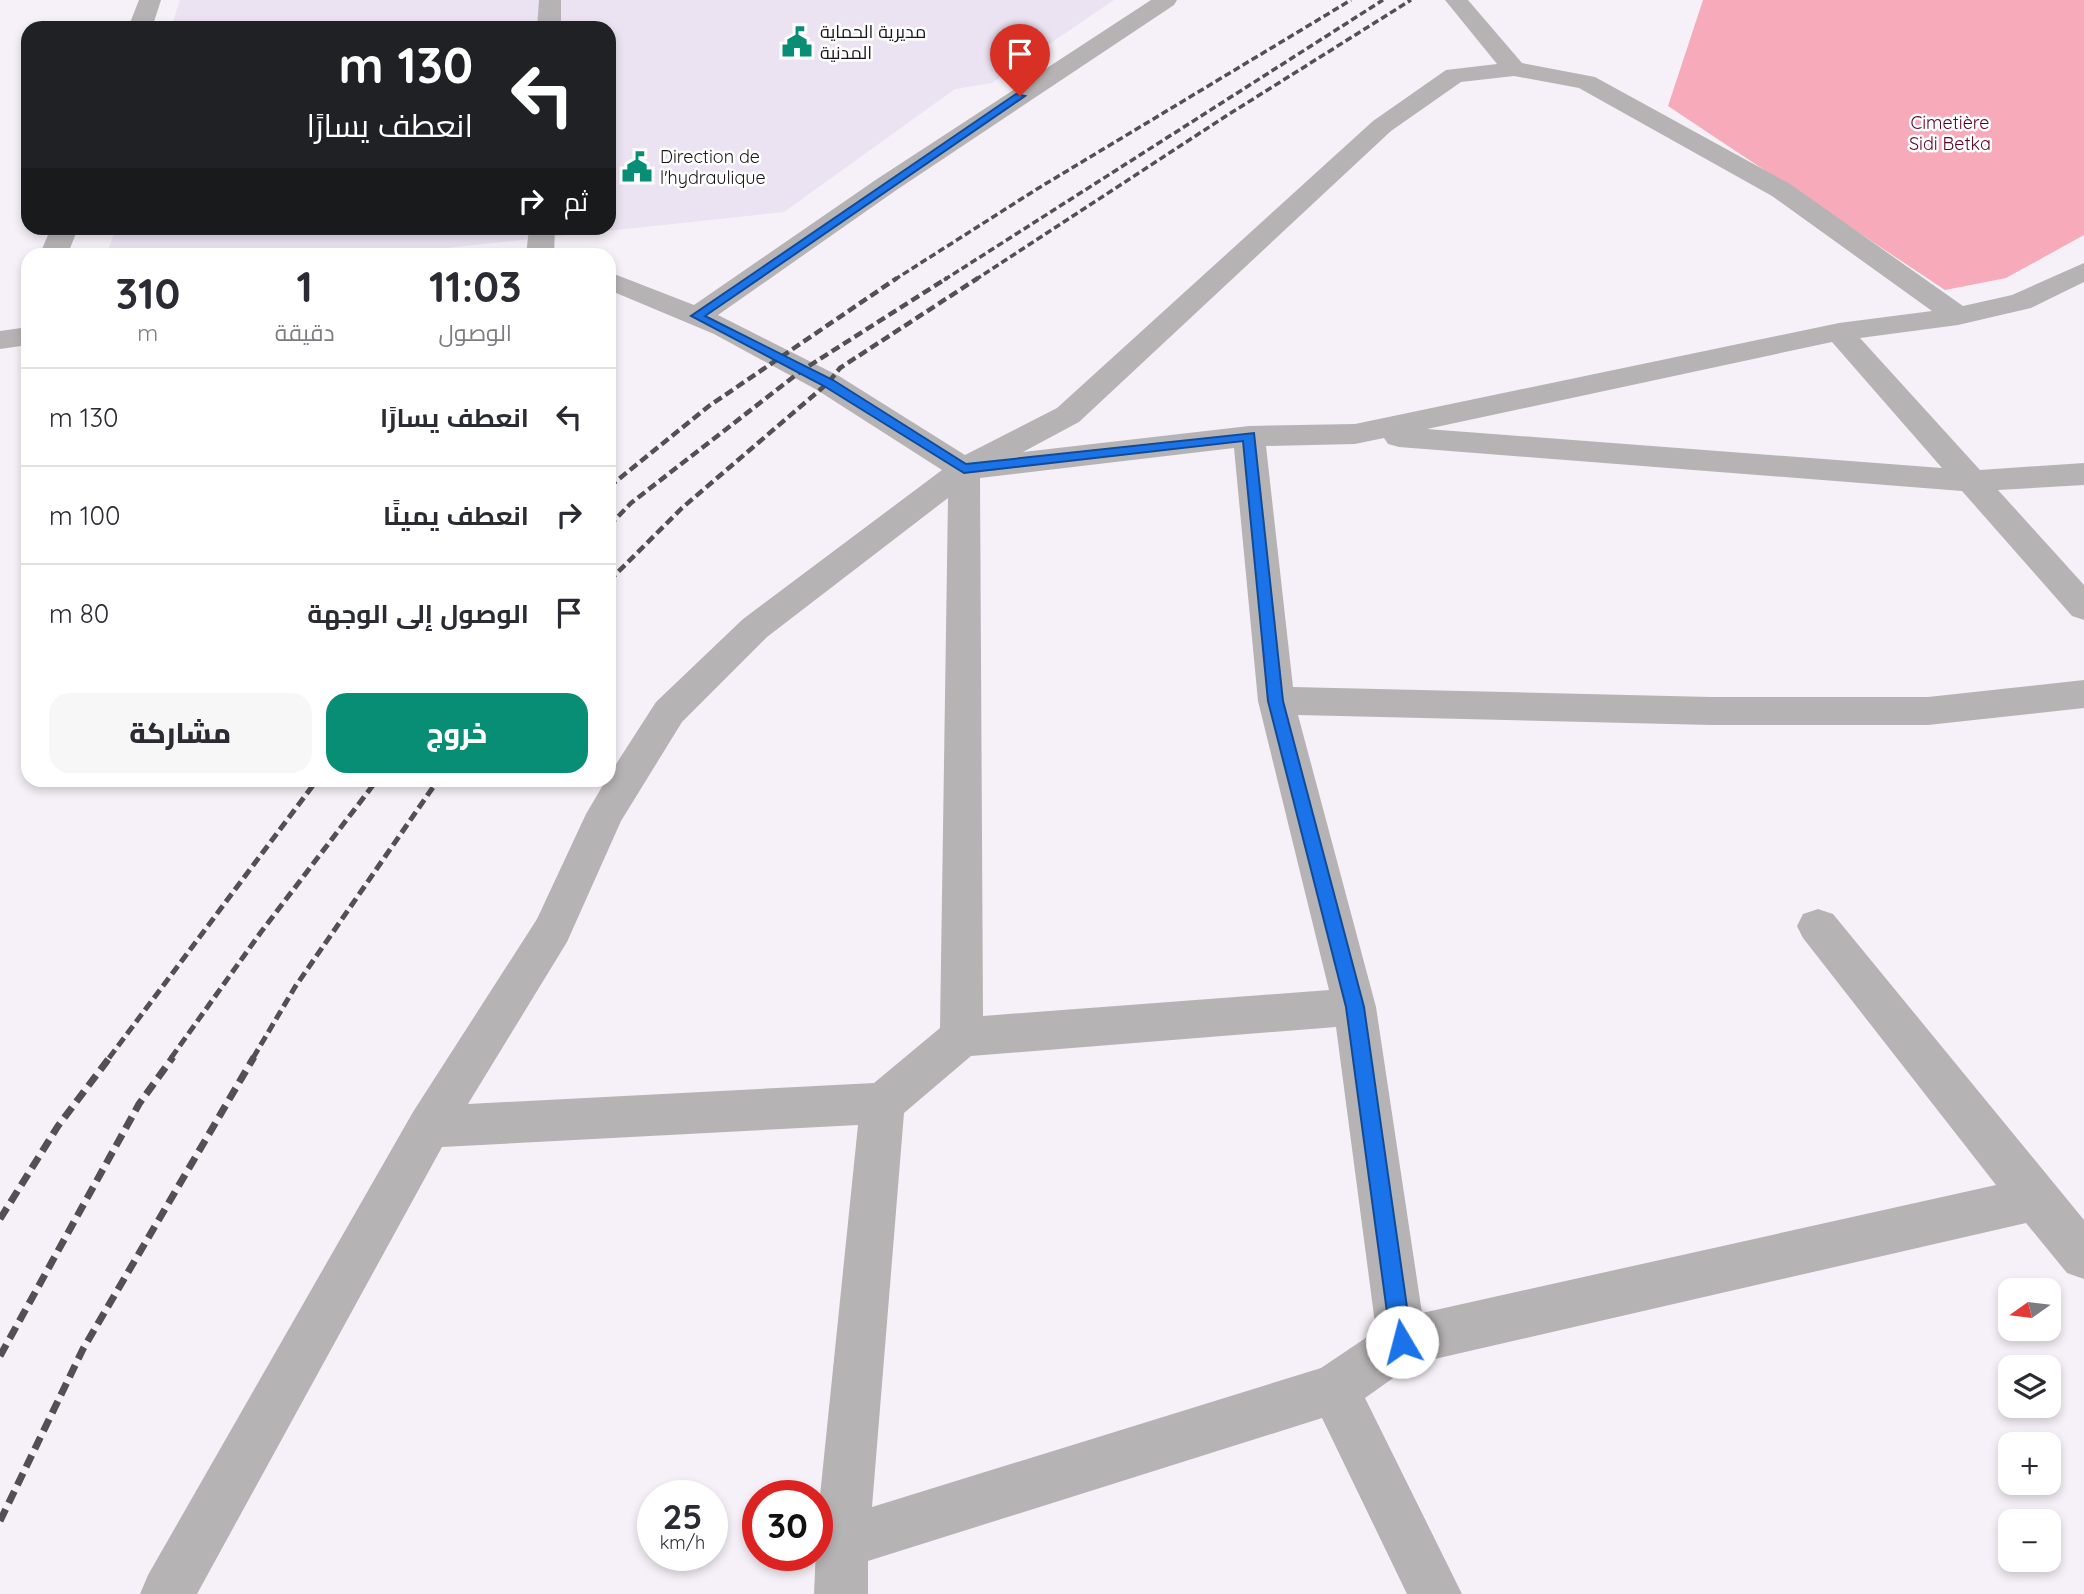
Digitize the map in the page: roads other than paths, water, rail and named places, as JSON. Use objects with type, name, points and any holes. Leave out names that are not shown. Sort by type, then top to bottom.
[{"type":"street","points":[[142,21],[150,0]]},
{"type":"street","points":[[549,21],[550,0]]},
{"type":"street","points":[[697,316],[886,185],[1166,0]]},
{"type":"street","points":[[1460,4],[1514,69]]},
{"type":"street","points":[[167,1594],[429,1127],[551,930],[605,814],[668,712],[755,628],[964,469],[1068,415],[1382,126],[1455,75],[1514,69],[1586,82],[1781,190],[1958,316]]},
{"type":"street","points":[[1355,433],[1839,332],[1958,316],[2021,302],[2084,271]]},
{"type":"street","points":[[616,283],[724,328],[801,372],[828,383],[964,469],[1249,436],[1355,433],[1973,481],[2084,474]]},
{"type":"street","points":[[1839,332],[2084,607]]},
{"type":"street","points":[[1249,436],[1276,701],[1355,1007],[1402,1342]]},
{"type":"street","points":[[961,1037],[964,469]]},
{"type":"street","points":[[1276,701],[1697,710],[1928,711],[2084,694]]},
{"type":"street","points":[[1818,926],[2035,1199],[2084,1256]]},
{"type":"street","points":[[429,1127],[883,1103],[961,1037],[1355,1007]]},
{"type":"street","points":[[841,1594],[842,1543],[883,1103]]},
{"type":"street","points":[[842,1543],[1334,1389],[1402,1342],[2035,1199]]},
{"type":"street","points":[[1334,1389],[1435,1594]]},
{"type":"railway","points":[[895,279],[1037,189],[1351,0]]},
{"type":"railway","points":[[944,280],[1383,0]]},
{"type":"railway","points":[[975,280],[1226,116],[1411,0]]},
{"type":"railway","points":[[616,519],[631,503],[801,371],[947,278]]},
{"type":"railway","points":[[616,574],[682,508],[828,383],[840,368],[978,278]]},
{"type":"railway","points":[[616,481],[709,406],[895,279]]},
{"type":"railway","points":[[109,1058],[312,787]]},
{"type":"railway","points":[[171,1058],[261,932],[372,787]]},
{"type":"railway","points":[[253,1058],[295,987],[433,787]]},
{"type":"railway","points":[[0,1219],[58,1126],[110,1057]]},
{"type":"railway","points":[[0,1356],[139,1104],[173,1057]]},
{"type":"railway","points":[[0,1521],[83,1349],[254,1057]]},
{"type":"place","name":"مديرية الحماية المدنية","points":[[797,42]]},
{"type":"place","name":"Direction de l'hydraulique","points":[[637,167]]},
{"type":"park label","name":"Cimetière Sidi Betka","points":[[1950,133]]}]
